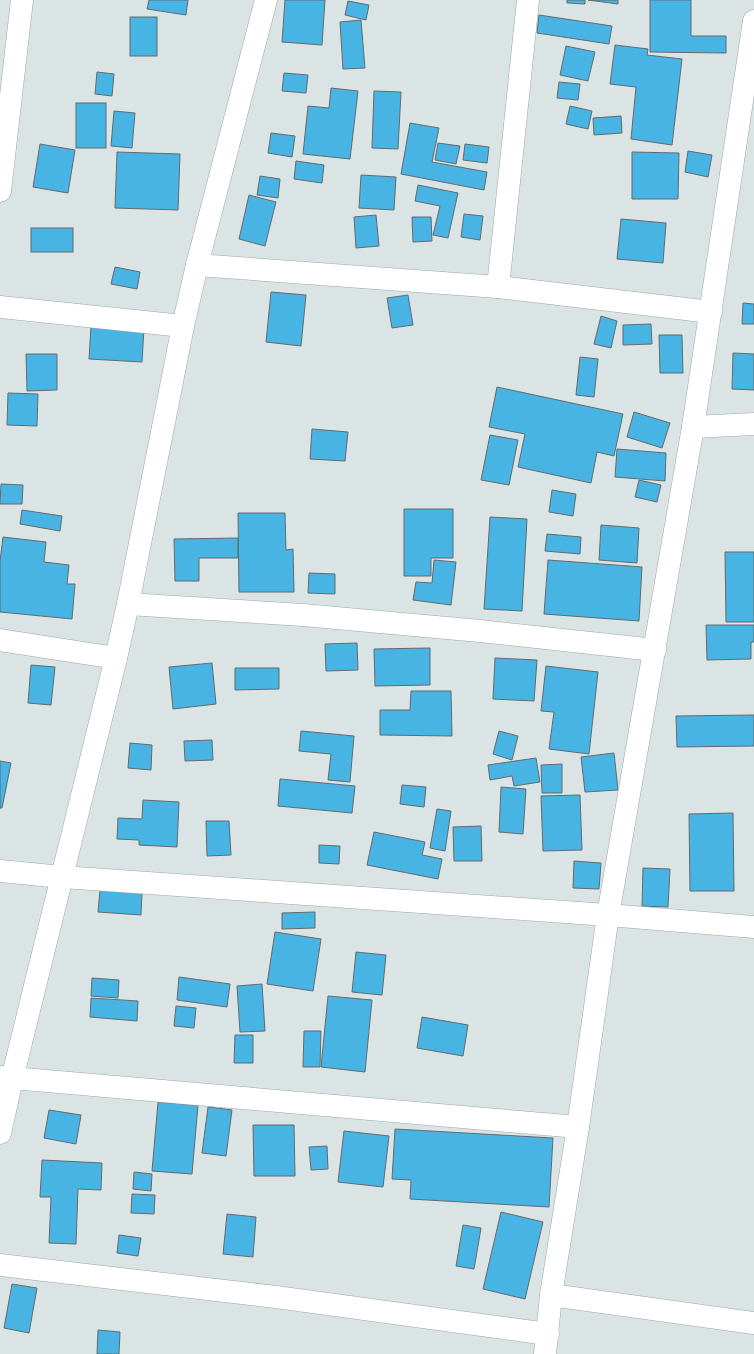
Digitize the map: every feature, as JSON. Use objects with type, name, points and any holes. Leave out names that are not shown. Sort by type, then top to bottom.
[{"type":"street","points":[[0,191],[22,0]]},
{"type":"street","points":[[0,1133],[6,1078],[62,877],[116,658],[183,326],[197,265],[266,0]]},
{"type":"street","points":[[498,287],[528,0]]},
{"type":"street","points":[[0,1265],[276,1297],[546,1344],[551,1295],[578,1127],[608,915],[693,426],[754,21]]},
{"type":"street","points":[[197,265],[498,287],[711,312]]},
{"type":"street","points":[[0,307],[183,326]]},
{"type":"street","points":[[693,426],[754,424]]},
{"type":"street","points":[[128,604],[302,615],[480,631],[655,650]]},
{"type":"street","points":[[0,640],[116,658]]},
{"type":"street","points":[[0,871],[62,877],[608,915],[754,927]]},
{"type":"street","points":[[6,1078],[578,1127]]},
{"type":"street","points":[[551,1295],[754,1322]]},
{"type":"building","points":[[149,0],[188,0],[186,15],[147,9]]},
{"type":"building","points":[[285,0],[325,0],[322,45],[282,42]]},
{"type":"building","points":[[567,0],[585,0],[585,4],[567,3]]},
{"type":"building","points":[[588,0],[618,0],[618,4]]},
{"type":"building","points":[[650,0],[691,0],[691,36],[726,36],[726,53],[650,52]]},
{"type":"building","points":[[348,1],[369,5],[366,20],[345,15]]},
{"type":"building","points":[[539,15],[612,26],[609,44],[537,33]]},
{"type":"building","points":[[130,17],[157,17],[157,56],[130,56]]},
{"type":"building","points":[[361,20],[365,68],[343,69],[340,22]]},
{"type":"building","points":[[615,45],[648,49],[647,55],[682,59],[672,145],[631,139],[636,87],[610,84]]},
{"type":"building","points":[[566,46],[595,52],[588,81],[560,75]]},
{"type":"building","points":[[97,72],[114,74],[112,96],[95,94]]},
{"type":"building","points":[[284,73],[308,75],[306,93],[282,91]]},
{"type":"building","points":[[559,82],[580,84],[578,100],[557,98]]},
{"type":"building","points":[[331,88],[358,91],[350,159],[303,154],[308,106],[329,108]]},
{"type":"building","points":[[374,91],[401,92],[398,149],[372,148]]},
{"type":"building","points":[[76,103],[106,103],[106,148],[76,148]]},
{"type":"building","points":[[570,106],[592,111],[588,129],[566,124]]},
{"type":"building","points":[[114,111],[135,113],[132,148],[111,146]]},
{"type":"building","points":[[621,116],[622,133],[594,135],[593,118]]},
{"type":"building","points":[[410,123],[439,128],[432,162],[487,172],[484,190],[401,174]]},
{"type":"building","points":[[271,133],[295,136],[292,157],[268,153]]},
{"type":"building","points":[[438,143],[460,146],[456,164],[435,160]]},
{"type":"building","points":[[40,144],[75,150],[68,193],[33,187]]},
{"type":"building","points":[[465,144],[489,147],[487,163],[463,160]]},
{"type":"building","points":[[688,151],[712,155],[708,177],[685,172]]},
{"type":"building","points":[[117,152],[180,154],[178,210],[115,208]]},
{"type":"building","points":[[632,152],[679,153],[678,199],[632,199]]},
{"type":"building","points":[[296,161],[324,165],[322,183],[294,179]]},
{"type":"building","points":[[361,175],[396,177],[394,210],[359,208]]},
{"type":"building","points":[[260,176],[280,179],[278,198],[257,195]]},
{"type":"building","points":[[418,185],[458,193],[448,238],[433,235],[440,206],[415,201]]},
{"type":"building","points":[[249,195],[276,202],[265,246],[239,239]]},
{"type":"building","points":[[464,214],[483,216],[480,240],[461,237]]},
{"type":"building","points":[[376,215],[379,246],[356,248],[354,217]]},
{"type":"building","points":[[412,217],[431,217],[432,241],[413,242]]},
{"type":"building","points":[[621,219],[666,223],[663,263],[617,259]]},
{"type":"building","points":[[31,228],[73,228],[73,252],[31,252]]},
{"type":"building","points":[[115,267],[140,272],[137,289],[111,284]]},
{"type":"building","points":[[271,292],[306,295],[301,346],[266,342]]},
{"type":"building","points":[[408,295],[413,325],[392,328],[387,298]]},
{"type":"building","points":[[743,303],[754,304],[754,324],[742,324]]},
{"type":"building","points":[[601,316],[617,321],[611,348],[594,344]]},
{"type":"building","points":[[651,324],[652,344],[623,345],[623,325]]},
{"type":"building","points":[[91,326],[144,328],[142,362],[89,359]]},
{"type":"building","points":[[659,335],[682,335],[683,373],[660,373]]},
{"type":"building","points":[[733,353],[754,354],[754,390],[732,389]]},
{"type":"building","points":[[26,354],[57,354],[57,390],[27,391]]},
{"type":"building","points":[[580,357],[598,359],[594,397],[576,395]]},
{"type":"building","points":[[497,387],[623,414],[614,456],[597,452],[591,483],[518,467],[525,434],[489,427]]},
{"type":"building","points":[[8,393],[38,394],[37,426],[7,425]]},
{"type":"building","points":[[634,412],[670,423],[662,448],[627,437]]},
{"type":"building","points":[[312,429],[348,432],[345,461],[310,459]]},
{"type":"building","points":[[490,435],[518,440],[509,485],[481,480]]},
{"type":"building","points":[[617,449],[666,453],[665,481],[615,477]]},
{"type":"building","points":[[639,480],[661,485],[657,502],[635,497]]},
{"type":"building","points":[[1,484],[23,485],[22,504],[0,504]]},
{"type":"building","points":[[552,490],[576,494],[573,516],[549,512]]},
{"type":"building","points":[[404,509],[453,509],[453,558],[431,558],[431,576],[404,576]]},
{"type":"building","points":[[22,510],[62,516],[60,531],[20,524]]},
{"type":"building","points":[[238,513],[285,513],[286,550],[293,549],[294,592],[239,592]]},
{"type":"building","points":[[490,517],[527,519],[522,611],[484,609]]},
{"type":"building","points":[[601,525],[639,528],[637,563],[599,560]]},
{"type":"building","points":[[547,534],[581,537],[580,554],[545,551]]},
{"type":"building","points":[[3,537],[46,542],[44,562],[69,565],[67,584],[75,584],[72,619],[0,612],[0,561]]},
{"type":"building","points":[[238,538],[238,558],[199,558],[199,581],[175,581],[174,539]]},
{"type":"building","points":[[725,552],[754,552],[754,622],[726,622]]},
{"type":"building","points":[[434,560],[456,562],[451,605],[413,600],[416,582],[432,583]]},
{"type":"building","points":[[548,560],[642,567],[639,621],[544,614]]},
{"type":"building","points":[[309,573],[335,574],[335,594],[308,593]]},
{"type":"building","points":[[706,625],[754,625],[754,642],[751,642],[751,659],[707,660]]},
{"type":"building","points":[[357,643],[358,670],[326,671],[325,644]]},
{"type":"building","points":[[430,648],[430,685],[375,686],[374,649]]},
{"type":"building","points":[[495,658],[537,660],[534,701],[493,699]]},
{"type":"building","points":[[212,663],[216,704],[173,709],[169,667]]},
{"type":"building","points":[[31,665],[55,667],[51,705],[28,703]]},
{"type":"building","points":[[546,666],[598,672],[589,754],[549,749],[554,712],[541,711]]},
{"type":"building","points":[[235,668],[279,668],[279,689],[235,690]]},
{"type":"building","points":[[411,691],[451,691],[452,736],[380,735],[380,710],[410,710]]},
{"type":"building","points":[[754,715],[754,746],[677,747],[676,716]]},
{"type":"building","points":[[301,731],[354,736],[350,782],[328,780],[331,754],[299,751]]},
{"type":"building","points":[[499,731],[518,736],[512,760],[493,754]]},
{"type":"building","points":[[212,740],[213,760],[185,761],[184,741]]},
{"type":"building","points":[[130,743],[152,745],[151,770],[128,768]]},
{"type":"building","points":[[614,753],[618,790],[585,792],[581,757]]},
{"type":"building","points":[[536,758],[540,782],[514,786],[512,776],[490,780],[488,765]]},
{"type":"building","points":[[0,761],[11,763],[2,808],[0,808]]},
{"type":"building","points":[[562,764],[562,793],[542,793],[541,765]]},
{"type":"building","points":[[280,779],[355,786],[352,813],[278,806]]},
{"type":"building","points":[[402,785],[426,787],[424,807],[400,804]]},
{"type":"building","points":[[501,787],[526,789],[523,834],[499,832]]},
{"type":"building","points":[[580,795],[582,850],[543,851],[541,796]]},
{"type":"building","points":[[143,800],[179,802],[177,847],[139,845],[139,840],[117,839],[118,818],[142,819]]},
{"type":"building","points":[[437,809],[451,811],[445,851],[430,848]]},
{"type":"building","points":[[733,813],[734,891],[690,891],[689,814]]},
{"type":"building","points":[[206,821],[229,821],[231,855],[207,856]]},
{"type":"building","points":[[481,826],[482,861],[454,861],[453,827]]},
{"type":"building","points":[[374,832],[425,842],[422,855],[442,859],[438,879],[367,865]]},
{"type":"building","points":[[319,845],[340,846],[339,864],[319,863]]},
{"type":"building","points":[[574,861],[601,863],[599,889],[573,888]]},
{"type":"building","points":[[643,868],[670,869],[668,907],[642,906]]},
{"type":"building","points":[[100,890],[142,893],[141,915],[98,912]]},
{"type":"building","points":[[315,912],[315,928],[282,929],[282,913]]},
{"type":"building","points":[[275,932],[321,939],[313,991],[267,984]]},
{"type":"building","points":[[356,952],[386,955],[382,995],[352,992]]},
{"type":"building","points":[[179,977],[230,984],[227,1007],[177,1000]]},
{"type":"building","points":[[92,978],[119,980],[118,998],[91,996]]},
{"type":"building","points":[[262,984],[265,1031],[240,1032],[237,986]]},
{"type":"building","points":[[328,996],[372,1000],[365,1072],[321,1067]]},
{"type":"building","points":[[91,998],[138,1001],[137,1021],[90,1017]]},
{"type":"building","points":[[176,1006],[196,1008],[194,1028],[174,1026]]},
{"type":"building","points":[[422,1017],[468,1025],[463,1056],[417,1048]]},
{"type":"building","points":[[304,1031],[321,1031],[320,1067],[303,1067]]},
{"type":"building","points":[[235,1035],[253,1035],[253,1063],[234,1063]]},
{"type":"building","points":[[158,1102],[198,1105],[192,1174],[152,1171]]},
{"type":"building","points":[[208,1107],[232,1110],[226,1156],[202,1153]]},
{"type":"building","points":[[49,1110],[81,1115],[76,1144],[44,1138]]},
{"type":"building","points":[[253,1125],[294,1125],[295,1176],[254,1176]]},
{"type":"building","points":[[395,1129],[553,1138],[549,1207],[410,1199],[411,1180],[392,1179]]},
{"type":"building","points":[[344,1131],[389,1136],[383,1187],[338,1182]]},
{"type":"building","points":[[327,1146],[328,1169],[311,1170],[309,1147]]},
{"type":"building","points":[[42,1160],[102,1163],[101,1190],[78,1189],[76,1244],[49,1243],[51,1197],[40,1197]]},
{"type":"building","points":[[134,1172],[152,1174],[151,1191],[133,1189]]},
{"type":"building","points":[[132,1194],[155,1195],[154,1214],[131,1213]]},
{"type":"building","points":[[501,1212],[543,1222],[525,1299],[483,1289]]},
{"type":"building","points":[[227,1214],[256,1217],[253,1257],[223,1254]]},
{"type":"building","points":[[463,1225],[481,1228],[474,1269],[456,1266]]},
{"type":"building","points":[[119,1235],[141,1238],[138,1256],[117,1253]]},
{"type":"building","points":[[12,1284],[37,1288],[29,1333],[4,1328]]},
{"type":"building","points":[[98,1330],[120,1332],[119,1354],[97,1354]]}]
